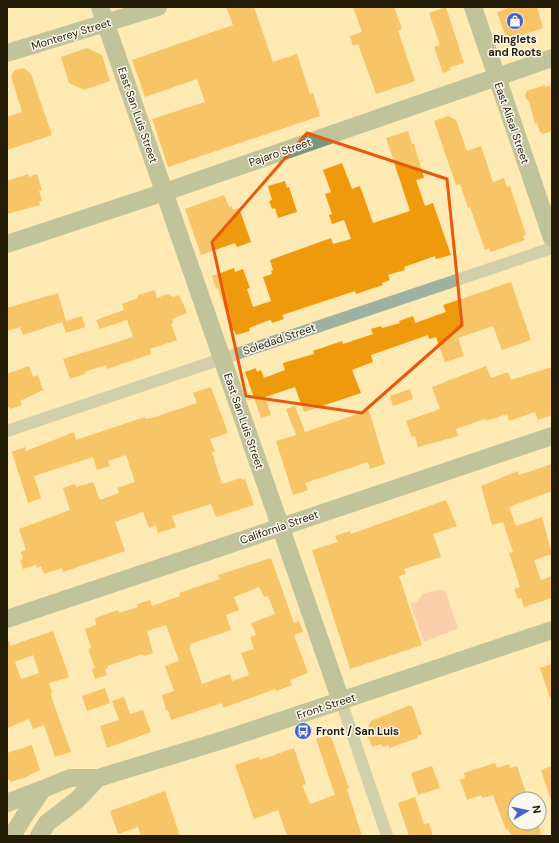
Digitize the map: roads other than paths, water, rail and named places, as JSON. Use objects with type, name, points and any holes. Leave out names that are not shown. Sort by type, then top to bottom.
[{"type":"street","name":"Monterey Street","points":[[7,53],[103,15],[158,7]]},
{"type":"street","name":"East Alisal Street","points":[[473,7],[552,238]]},
{"type":"street","name":"East San Luis Street","points":[[103,15],[387,836]]},
{"type":"street","name":"Pajaro Street","points":[[7,244],[165,192],[552,58]]},
{"type":"street","name":"Soledad Street","points":[[7,432],[222,358],[552,248]]},
{"type":"street","name":"California Street","points":[[7,619],[280,526],[552,436]]},
{"type":"street","name":"Front Street","points":[[98,778],[226,739],[552,630]]},
{"type":"street","points":[[7,803],[70,778],[98,778]]},
{"type":"street","points":[[40,836],[47,823],[77,800],[98,778]]},
{"type":"street","points":[[12,836],[43,789]]},
{"type":"place","name":"Ringlets and Roots","points":[[515,21]]},
{"type":"place","name":"Front / San Luis","points":[[303,731]]}]
